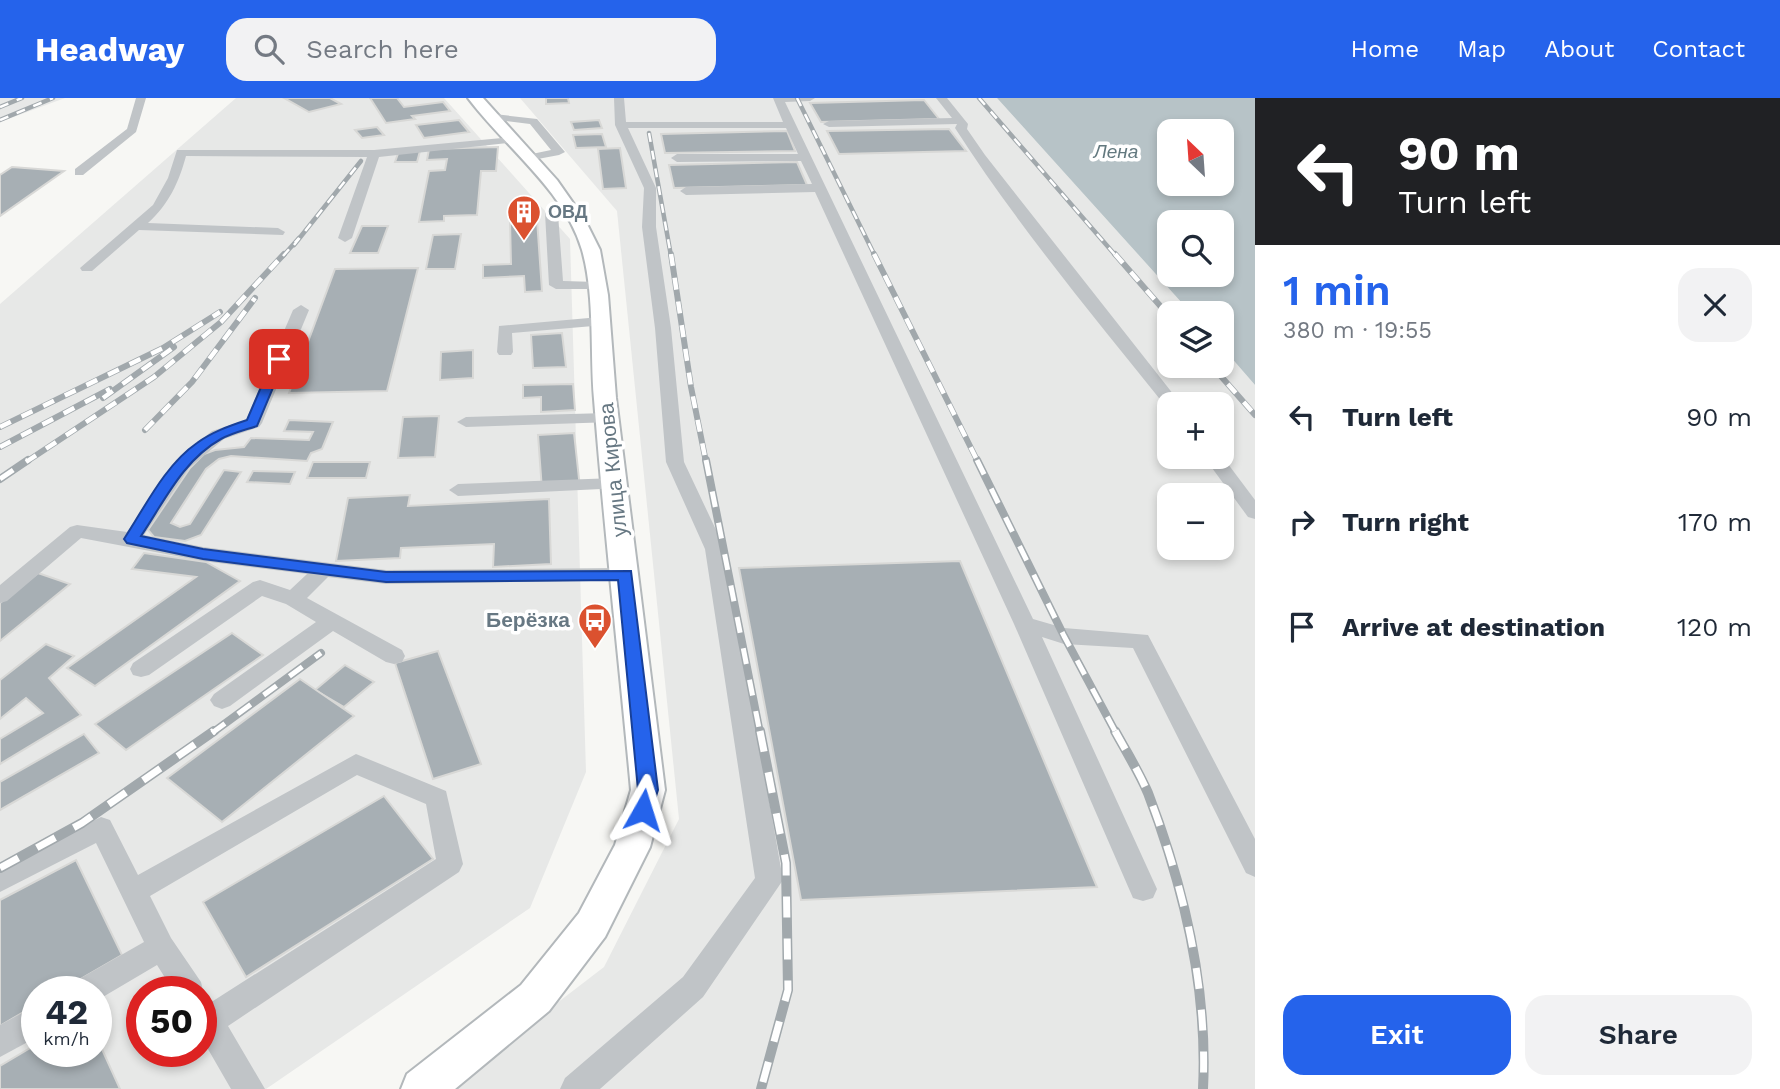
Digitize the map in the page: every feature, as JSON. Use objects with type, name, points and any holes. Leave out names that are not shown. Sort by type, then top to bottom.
[{"type":"main road","name":"улица Кирова","points":[[422,1089],[535,998],[592,925],[632,848],[648,790],[607,418],[597,286],[591,250],[564,201],[485,108]]},
{"type":"lane","points":[[79,172],[132,130],[141,98]]},
{"type":"lane","points":[[576,1089],[693,987],[769,880],[715,549],[675,462],[663,328],[649,227],[650,188],[621,125],[619,98]]},
{"type":"lane","points":[[810,98],[778,99],[1025,624],[1143,889]]},
{"type":"lane","points":[[940,98],[964,126],[961,128],[981,157],[1107,323],[1163,392]]},
{"type":"lane","points":[[87,268],[158,207],[174,178],[181,152],[374,154],[522,149],[559,152],[533,121],[485,108]]},
{"type":"lane","points":[[829,124],[960,121]]},
{"type":"lane","points":[[621,125],[790,125]]},
{"type":"lane","points":[[345,238],[374,154]]},
{"type":"lane","points":[[677,158],[806,157]]},
{"type":"lane","points":[[686,191],[818,188]]},
{"type":"lane","points":[[564,201],[551,213],[556,285],[597,286]]},
{"type":"lane","points":[[135,226],[278,232]]},
{"type":"lane","points":[[132,539],[181,464],[200,446],[218,435],[253,423],[301,310]]},
{"type":"lane","points":[[505,352],[504,329],[600,322]]},
{"type":"lane","points":[[466,422],[607,418]]},
{"type":"lane","points":[[1222,469],[1255,513]]},
{"type":"lane","points":[[458,490],[615,484]]},
{"type":"lane","points":[[0,596],[76,531],[132,539],[203,554],[386,577],[625,575]]},
{"type":"lane","points":[[293,599],[324,569]]},
{"type":"lane","points":[[141,669],[260,587],[293,599],[394,656]]},
{"type":"lane","points":[[222,700],[332,621]]},
{"type":"lane","points":[[1025,624],[1064,636],[1140,641],[1255,865]]},
{"type":"lane","points":[[133,892],[356,764],[437,798],[450,864],[217,1007]]},
{"type":"lane","points":[[0,880],[101,828],[161,947],[180,976]]},
{"type":"lane","points":[[111,976],[161,947]]},
{"type":"lane","points":[[0,1042],[21,1030]]},
{"type":"lane","points":[[217,1034],[249,1089]]},
{"type":"shaded area","points":[[0,98],[65,98],[0,122]]},
{"type":"shaded area","points":[[236,98],[444,98],[570,239],[586,772],[530,908],[266,1089],[0,1089],[0,304]]},
{"type":"shaded area","points":[[520,98],[997,98],[1157,275],[1157,287],[1168,287],[1180,301],[1157,301],[1157,378],[1234,378],[1234,361],[1255,385],[1255,1089],[445,1089],[604,967],[679,819],[617,211]]},
{"type":"water","name":"Лена","points":[[997,98],[1255,98],[1255,385],[1234,361],[1234,301],[1180,301],[1168,287],[1234,287],[1234,210],[1157,210],[1157,275]]},
{"type":"building","points":[[284,98],[330,98],[341,104],[309,112]]},
{"type":"building","points":[[370,98],[397,98],[404,107],[443,102],[450,111],[386,123]]},
{"type":"building","points":[[546,98],[568,98],[569,103],[546,104]]},
{"type":"building","points":[[924,100],[939,119],[821,122],[810,103]]},
{"type":"building","points":[[459,120],[469,132],[424,138],[416,125]]},
{"type":"building","points":[[599,120],[602,128],[574,130],[571,122]]},
{"type":"building","points":[[377,127],[384,135],[362,138],[355,130]]},
{"type":"building","points":[[949,129],[966,151],[839,154],[827,131]]},
{"type":"building","points":[[787,131],[795,151],[665,153],[661,134]]},
{"type":"building","points":[[602,134],[606,147],[576,148],[573,135]]},
{"type":"building","points":[[498,147],[496,171],[481,171],[477,215],[444,216],[444,221],[419,222],[429,171],[445,170],[447,159],[427,160],[429,149]]},
{"type":"building","points":[[620,148],[626,188],[603,189],[598,149]]},
{"type":"building","points":[[399,151],[420,151],[417,162],[395,162]]},
{"type":"building","points":[[797,162],[807,185],[674,188],[669,165]]},
{"type":"building","points":[[12,167],[64,171],[0,216],[0,175]]},
{"type":"building","name":"ОВД","points":[[537,219],[542,291],[525,292],[524,276],[483,278],[483,265],[511,264],[510,220]]},
{"type":"building","points":[[362,226],[388,226],[378,253],[350,253]]},
{"type":"building","points":[[461,234],[455,269],[426,269],[433,235]]},
{"type":"building","points":[[418,268],[387,391],[289,393],[335,269]]},
{"type":"building","points":[[562,333],[566,367],[533,368],[531,335]]},
{"type":"building","points":[[473,350],[473,378],[440,380],[441,352]]},
{"type":"building","points":[[573,384],[575,410],[541,412],[541,397],[523,398],[523,385]]},
{"type":"building","points":[[439,416],[435,457],[398,458],[403,417]]},
{"type":"building","points":[[289,420],[333,422],[322,449],[311,453],[307,461],[231,456],[219,459],[206,469],[171,523],[180,527],[190,524],[224,470],[241,472],[201,535],[185,541],[154,537],[148,530],[190,468],[204,454],[244,447],[251,438],[309,440],[313,432],[284,431]]},
{"type":"building","points":[[574,433],[580,488],[542,490],[538,435]]},
{"type":"building","points":[[313,462],[370,462],[366,478],[307,478]]},
{"type":"building","points":[[253,471],[295,472],[290,484],[247,482]]},
{"type":"building","points":[[410,495],[408,506],[549,499],[551,564],[493,567],[494,544],[401,548],[400,558],[336,561],[348,498]]},
{"type":"building","points":[[144,553],[206,562],[240,581],[95,686],[67,668],[196,577],[132,569]]},
{"type":"building","points":[[960,561],[1097,887],[801,900],[739,568]]},
{"type":"building","points":[[38,573],[70,584],[0,641],[0,603]]},
{"type":"building","points":[[232,633],[263,655],[126,750],[95,724]]},
{"type":"building","points":[[46,644],[74,656],[49,678],[81,715],[0,764],[0,739],[43,713],[26,698],[0,719],[0,680]]},
{"type":"building","points":[[438,651],[481,764],[433,779],[395,663]]},
{"type":"building","points":[[345,665],[374,682],[344,707],[315,690]]},
{"type":"building","points":[[300,679],[354,716],[222,822],[167,778]]},
{"type":"building","points":[[84,734],[99,753],[0,810],[0,782]]},
{"type":"building","points":[[384,796],[433,859],[246,977],[203,902]]},
{"type":"building","points":[[76,860],[122,955],[86,976],[21,976],[21,1014],[0,1026],[0,900]]},
{"type":"building","points":[[21,1054],[21,1067],[110,1067],[120,1089],[0,1089],[0,1066]]},
{"type":"railway","points":[[0,107],[22,98]]},
{"type":"railway","points":[[0,120],[53,98]]},
{"type":"railway","points":[[797,98],[875,256]]},
{"type":"railway","points":[[979,98],[1116,256]]},
{"type":"railway","points":[[649,133],[671,256]]},
{"type":"railway","points":[[294,245],[361,161]]},
{"type":"railway","points":[[283,256],[299,238]]},
{"type":"railway","points":[[26,462],[154,377],[221,322],[284,254]]},
{"type":"railway","points":[[671,254],[691,387],[706,462]]},
{"type":"railway","points":[[1115,254],[1157,302]]},
{"type":"railway","points":[[875,256],[977,460]]},
{"type":"railway","points":[[145,430],[192,382],[255,298]]},
{"type":"railway","points":[[0,427],[163,348],[220,312]]},
{"type":"railway","points":[[103,398],[174,347]]},
{"type":"railway","points":[[1223,378],[1255,415]]},
{"type":"railway","points":[[0,447],[110,389]]},
{"type":"railway","points":[[0,479],[28,460]]},
{"type":"railway","points":[[706,460],[760,733]]},
{"type":"railway","points":[[977,460],[1064,636],[1116,733]]},
{"type":"railway","points":[[212,733],[321,653]]},
{"type":"railway","points":[[0,868],[82,823],[214,731]]},
{"type":"railway","points":[[760,731],[786,863],[788,990],[761,1089]]},
{"type":"railway","points":[[1115,731],[1148,793],[1183,901],[1202,1013],[1203,1089]]},
{"type":"place","name":"ОВД","points":[[524,242]]},
{"type":"place","name":"Берёзка","points":[[595,650]]},
{"type":"route","points":[[279,359],[253,423],[218,435],[200,446],[181,464],[132,539],[203,554],[386,577],[625,575],[648,790],[643,810]]}]
